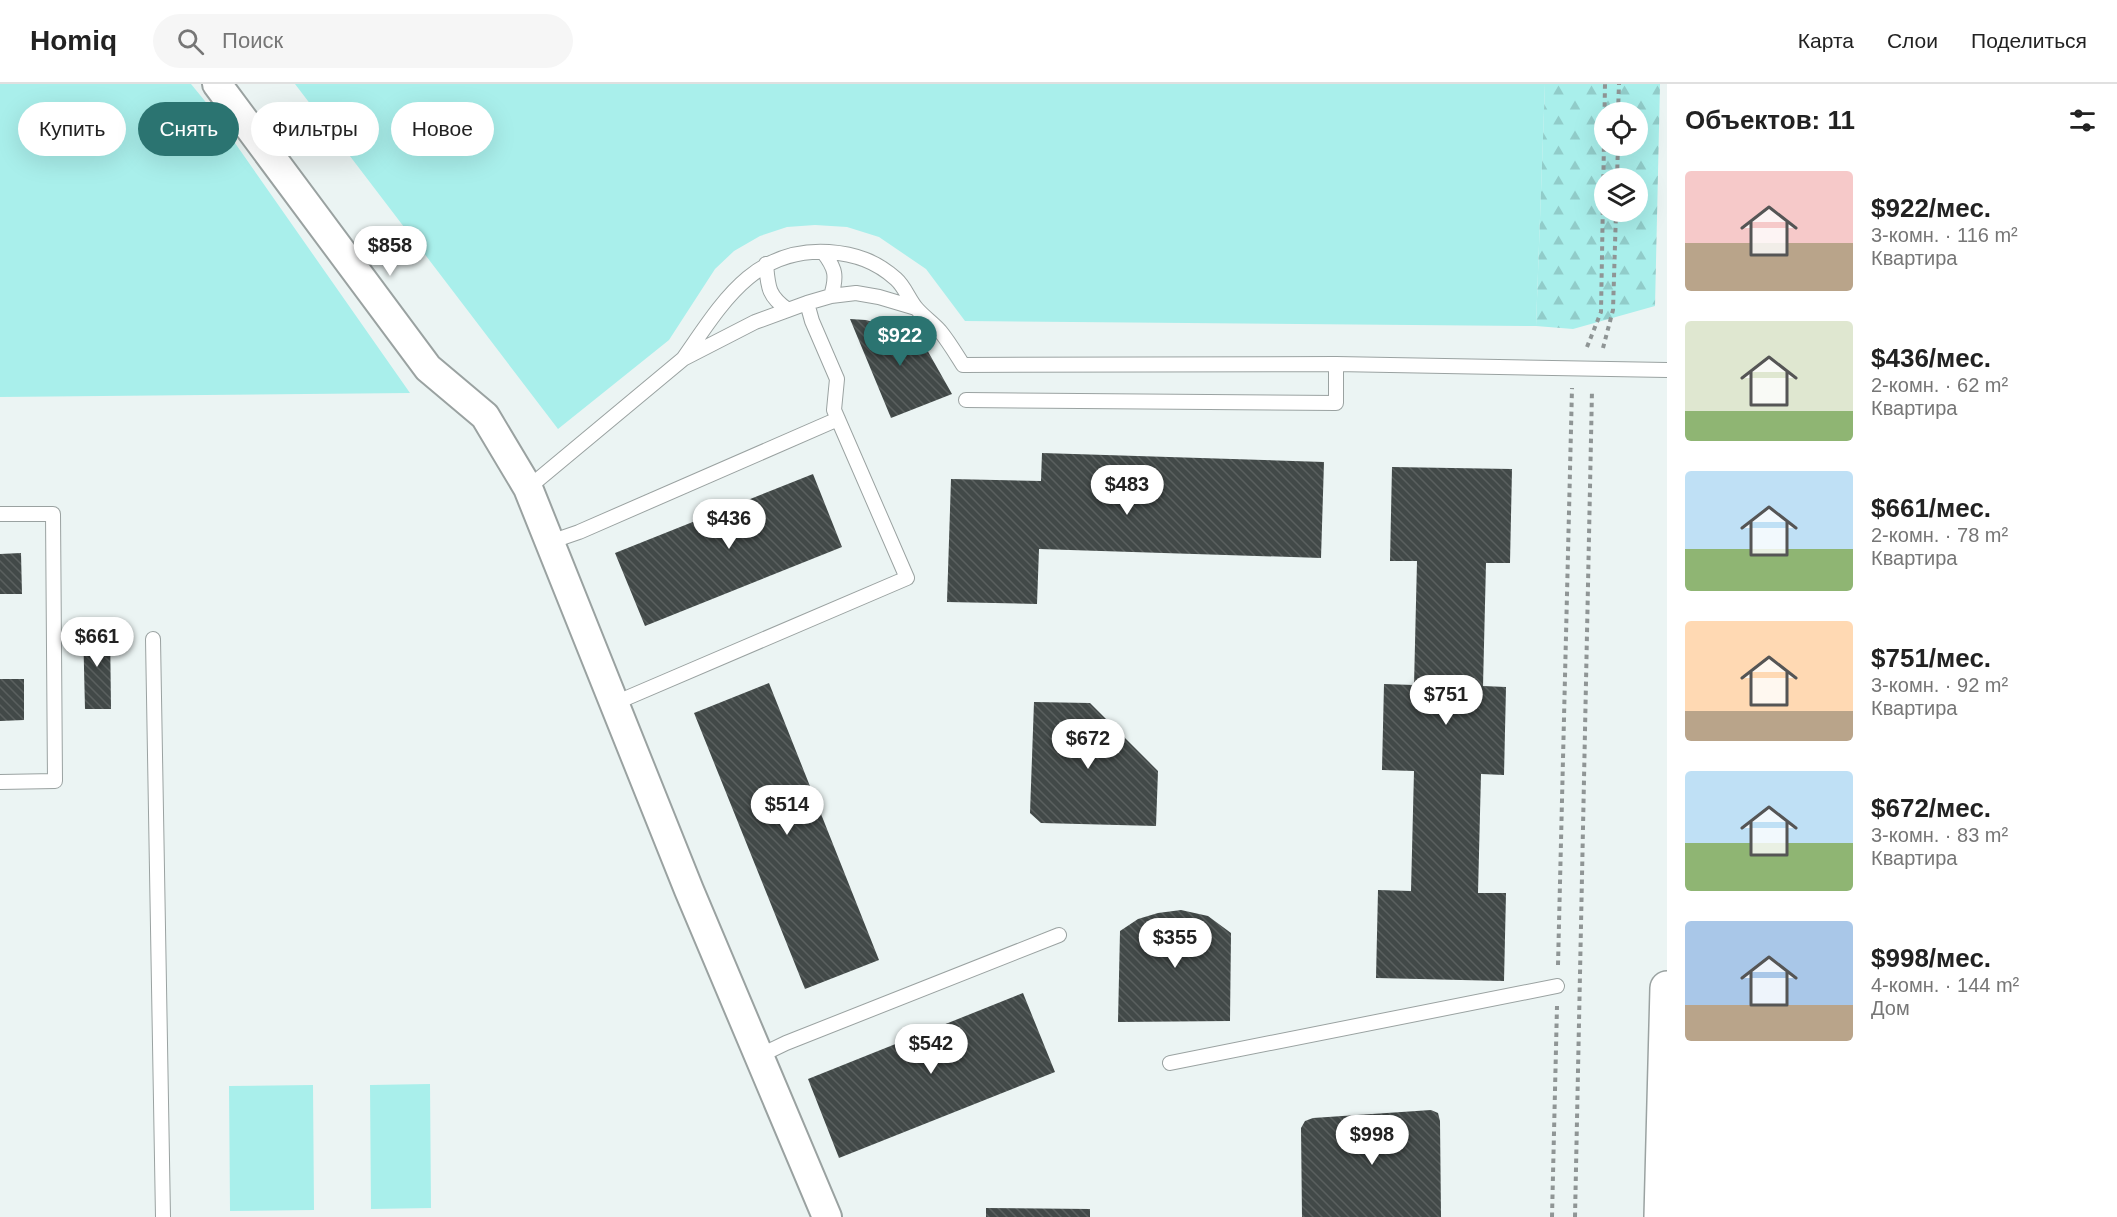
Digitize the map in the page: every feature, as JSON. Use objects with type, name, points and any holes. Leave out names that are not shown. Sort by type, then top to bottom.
[{"type":"main road","points":[[1661,1217],[1667,987]]},
{"type":"street","points":[[218,84],[428,368],[485,416],[528,488],[689,890],[827,1217]]},
{"type":"lane","points":[[683,360],[724,301],[740,284],[766,264],[791,255],[823,252],[848,254],[870,260],[897,280],[916,308],[940,331],[963,365],[1336,364],[1667,370]]},
{"type":"lane","points":[[823,252],[835,272],[831,296]]},
{"type":"lane","points":[[766,264],[770,293],[788,310]]},
{"type":"lane","points":[[528,488],[683,360],[755,322],[831,296],[856,293],[916,308]]},
{"type":"lane","points":[[615,703],[907,578],[834,410],[837,379],[812,321],[807,303]]},
{"type":"lane","points":[[966,400],[1336,403],[1336,364]]},
{"type":"lane","points":[[550,542],[579,532],[838,419]]},
{"type":"lane","points":[[0,514],[53,514],[55,781],[0,782]]},
{"type":"lane","points":[[153,639],[163,1217]]},
{"type":"lane","points":[[759,1056],[786,1043],[1059,935]]},
{"type":"lane","points":[[1170,1063],[1557,986]]},
{"type":"path","points":[[1604,168],[1605,84]]},
{"type":"path","points":[[1618,102],[1619,84]]},
{"type":"path","points":[[1552,1217],[1572,385],[1601,312],[1603,222]]},
{"type":"path","points":[[1575,1217],[1593,383],[1613,310],[1616,222]]},
{"type":"green space","points":[[0,84],[191,84],[206,102],[138,102],[138,156],[239,156],[239,149],[410,393],[0,397]]},
{"type":"green space","points":[[295,84],[1545,84],[1536,326],[965,321],[926,269],[879,237],[847,227],[815,225],[787,227],[760,236],[734,251],[715,269],[669,340],[558,429],[350,156],[379,156],[379,102],[309,102]]},
{"type":"green space","points":[[1545,84],[1660,84],[1655,306],[1573,329],[1536,326]]},
{"type":"green space","points":[[430,1084],[431,1208],[371,1209],[370,1085]]},
{"type":"green space","points":[[313,1085],[314,1210],[230,1211],[229,1086]]},
{"type":"building","points":[[850,319],[866,320],[912,334],[926,348],[952,394],[891,418]]},
{"type":"building","points":[[1042,453],[1324,462],[1321,558],[1039,549],[1037,604],[947,602],[951,479],[1041,481]]},
{"type":"building","points":[[1392,467],[1512,469],[1510,563],[1486,563],[1483,686],[1506,687],[1504,775],[1481,774],[1478,893],[1506,893],[1504,981],[1376,978],[1378,890],[1411,891],[1414,771],[1382,770],[1384,684],[1414,685],[1417,561],[1390,561]]},
{"type":"building","points":[[813,474],[842,547],[645,626],[615,553]]},
{"type":"building","points":[[21,553],[22,594],[0,594],[0,554]]},
{"type":"building","points":[[83,627],[110,627],[111,709],[85,709]]},
{"type":"building","points":[[0,679],[24,679],[24,720],[0,721]]},
{"type":"building","points":[[769,683],[879,960],[805,989],[694,713]]},
{"type":"building","points":[[1034,702],[1090,703],[1158,771],[1156,826],[1041,823],[1030,813]]},
{"type":"building","points":[[1181,910],[1208,916],[1231,933],[1230,1021],[1118,1022],[1120,931],[1138,919]]},
{"type":"building","points":[[1023,993],[1055,1072],[839,1158],[808,1079]]},
{"type":"building","points":[[1431,1110],[1438,1113],[1440,1121],[1441,1217],[1302,1217],[1301,1128],[1305,1121],[1313,1118]]},
{"type":"building","points":[[986,1208],[1090,1209],[1090,1217],[986,1217]]}]
